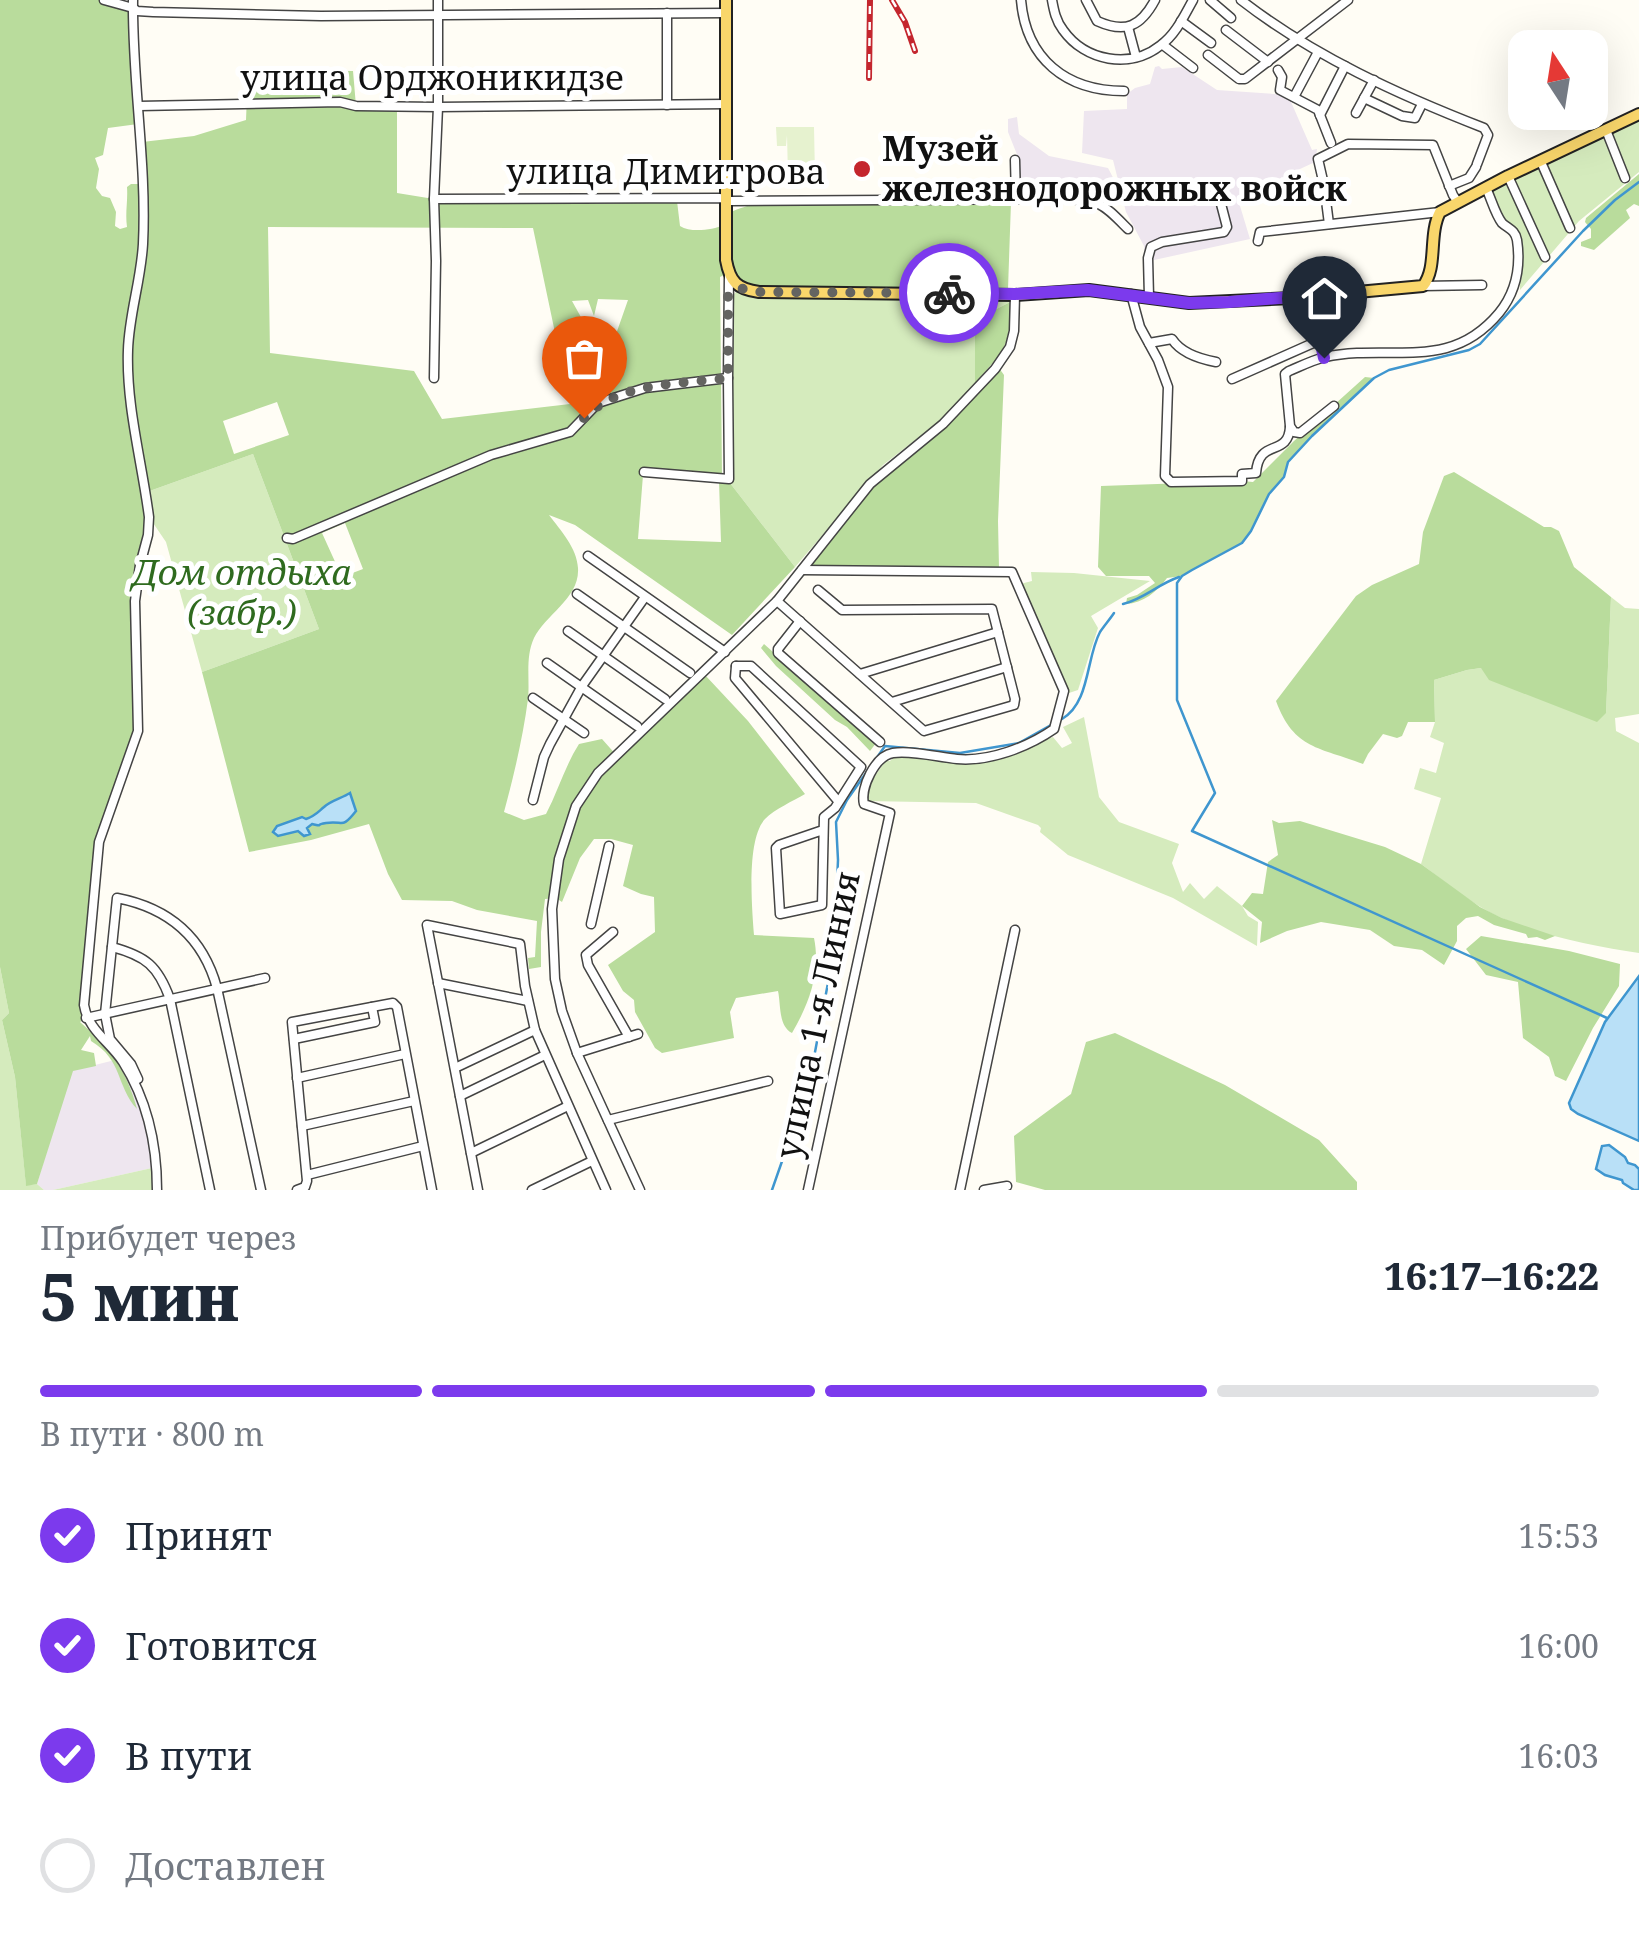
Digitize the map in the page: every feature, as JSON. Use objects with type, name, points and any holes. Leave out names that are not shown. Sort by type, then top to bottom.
[{"type":"main road","points":[[726,0],[726,260],[729,274],[739,288],[759,292],[1015,294],[1088,290],[1189,303],[1424,286],[1430,277],[1434,223],[1440,212],[1606,130]]},
{"type":"main road","points":[[1608,129],[1639,114]]},
{"type":"street","points":[[104,0],[133,4]]},
{"type":"street","points":[[434,378],[438,0]]},
{"type":"street","points":[[1021,0],[1028,35],[1051,67],[1085,86],[1104,91],[1124,90]]},
{"type":"street","points":[[1052,0],[1056,19],[1084,51],[1120,60],[1163,44],[1191,1]]},
{"type":"street","points":[[1086,0],[1098,21],[1110,27],[1128,27],[1146,16],[1155,0]]},
{"type":"street","points":[[1210,0],[1231,18]]},
{"type":"street","points":[[1241,0],[1318,52],[1422,104],[1486,129],[1488,134],[1469,178],[1449,186]]},
{"type":"street","points":[[1208,56],[1242,80],[1348,0]]},
{"type":"street","points":[[133,4],[136,11],[154,12],[726,13]]},
{"type":"street","points":[[133,4],[142,142],[143,246],[128,350],[148,535],[136,601],[138,730],[99,842],[84,1005],[86,1018],[132,1076],[152,1136],[159,1190]]},
{"type":"street","points":[[667,14],[667,104]]},
{"type":"street","points":[[1181,21],[1211,44]]},
{"type":"street","points":[[1128,27],[1136,57]]},
{"type":"street","points":[[1226,30],[1268,62]]},
{"type":"street","points":[[1163,44],[1192,68]]},
{"type":"street","points":[[1294,98],[1318,52]]},
{"type":"street","points":[[1320,114],[1345,66]]},
{"type":"street","points":[[1278,70],[1282,77],[1279,88],[1318,110],[1331,143]]},
{"type":"street","points":[[1356,113],[1374,80]]},
{"type":"street","points":[[1364,98],[1415,118],[1422,104]]},
{"type":"street","name":"улица Орджоникидзе","points":[[138,106],[340,102],[356,106],[438,107],[726,104]]},
{"type":"street","points":[[1606,130],[1625,178]]},
{"type":"street","points":[[1329,224],[1318,159],[1358,143],[1433,146],[1457,202]]},
{"type":"street","points":[[1015,160],[1016,199]]},
{"type":"street","points":[[1541,162],[1570,228]]},
{"type":"street","points":[[1508,176],[1545,256]]},
{"type":"street","points":[[1131,294],[1135,315],[1168,387],[1167,480],[1242,481],[1242,474],[1256,473],[1257,461],[1268,449],[1289,439],[1285,374],[1289,370],[1324,358],[1432,352],[1467,342],[1494,320],[1516,285],[1517,238],[1500,221],[1486,188]]},
{"type":"street","name":"улица Димитрова","points":[[434,199],[1066,199],[1098,202],[1128,229]]},
{"type":"street","points":[[1149,297],[1151,247],[1224,232],[1227,227],[1220,204]]},
{"type":"street","points":[[1258,240],[1260,232],[1440,212]]},
{"type":"street","points":[[644,472],[729,478],[729,274]]},
{"type":"street","points":[[1424,286],[1482,285]]},
{"type":"street","points":[[728,296],[739,288]]},
{"type":"street","points":[[640,1190],[577,1052],[557,990],[552,934],[554,893],[559,859],[576,806],[598,773],[776,601],[870,484],[942,424],[1002,360],[1014,330],[1015,294]]},
{"type":"street","points":[[1316,295],[1324,358]]},
{"type":"street","points":[[1149,343],[1172,339],[1181,350],[1216,362]]},
{"type":"street","points":[[1232,378],[1320,340]]},
{"type":"street","points":[[287,538],[491,456],[570,432],[598,403],[645,388],[728,378]]},
{"type":"street","points":[[1290,426],[1294,432],[1300,432],[1334,406]]},
{"type":"street","points":[[588,556],[724,653],[736,666],[751,666],[861,767],[824,817],[822,906],[780,914],[776,848],[823,830]]},
{"type":"street","name":"улица 1-я Линия","points":[[802,570],[1012,572],[1064,698],[1056,725],[1035,740],[973,759],[894,753],[880,762],[864,788],[864,804],[890,812],[808,1190]]},
{"type":"street","points":[[776,601],[924,730],[1014,705],[992,609],[842,610],[818,590]]},
{"type":"street","points":[[577,594],[690,673]]},
{"type":"street","points":[[533,800],[544,756],[582,686],[646,597]]},
{"type":"street","points":[[800,622],[778,653],[880,742]]},
{"type":"street","points":[[568,630],[665,699]]},
{"type":"street","points":[[860,674],[998,632]]},
{"type":"street","points":[[547,664],[636,726]]},
{"type":"street","points":[[736,666],[735,678],[838,801]]},
{"type":"street","points":[[892,702],[1007,667]]},
{"type":"street","points":[[533,698],[584,734]]},
{"type":"street","points":[[591,924],[609,846]]},
{"type":"street","points":[[159,1190],[160,1151],[132,1064],[110,1039],[106,1014],[117,898],[138,902],[180,926],[212,970],[261,1190]]},
{"type":"street","points":[[478,1190],[427,925],[517,942],[521,946],[535,1030],[606,1190]]},
{"type":"street","points":[[960,1190],[1016,930]]},
{"type":"street","points":[[577,1052],[634,1036],[588,965],[586,955],[614,932]]},
{"type":"street","points":[[112,946],[134,952],[164,982],[210,1190]]},
{"type":"street","points":[[86,1018],[265,978]]},
{"type":"street","points":[[438,983],[528,1001]]},
{"type":"street","points":[[297,1190],[305,1187],[307,1175],[292,1022],[393,1002],[432,1190]]},
{"type":"street","points":[[294,1039],[375,1022],[372,1007]]},
{"type":"street","points":[[454,1068],[535,1030]]},
{"type":"street","points":[[298,1078],[405,1054]]},
{"type":"street","points":[[460,1096],[545,1055]]},
{"type":"street","points":[[608,1120],[768,1081]]},
{"type":"street","points":[[302,1126],[414,1101]]},
{"type":"street","points":[[471,1152],[568,1106]]},
{"type":"street","points":[[307,1175],[423,1146]]},
{"type":"street","points":[[532,1190],[592,1161]]},
{"type":"street","points":[[987,1190],[1007,1186]]},
{"type":"shaded area","points":[[1155,67],[1182,67],[1217,90],[1288,95],[1312,150],[1317,149],[1315,162],[1285,176],[1281,183],[1237,196],[1250,239],[1145,262],[1144,246],[1126,212],[1113,160],[1082,153],[1084,111],[1127,109],[1127,94],[1150,84]]},
{"type":"shaded area","points":[[1017,117],[1019,134],[1049,156],[1108,168],[1120,201],[1018,192],[1018,157],[1008,132],[1008,119]]},
{"type":"shaded area","points":[[119,1059],[130,1077],[151,1137],[152,1168],[44,1190],[37,1184],[71,1071]]},
{"type":"green space","points":[[0,0],[104,0],[129,7],[131,75],[138,124],[108,128],[103,155],[95,158],[99,169],[96,188],[102,196],[110,198],[116,212],[115,226],[120,229],[127,227],[127,187],[131,184],[138,184],[141,206],[142,142],[194,136],[246,120],[248,70],[353,71],[356,106],[397,106],[397,193],[434,199],[599,204],[677,201],[680,226],[696,230],[724,225],[725,216],[754,202],[1011,202],[1008,289],[1003,294],[831,288],[759,290],[738,286],[728,273],[720,277],[722,477],[795,567],[732,635],[575,525],[549,515],[575,554],[577,579],[531,645],[526,713],[504,812],[524,820],[546,814],[579,744],[602,739],[618,757],[705,675],[748,721],[805,794],[765,819],[755,842],[752,875],[754,935],[814,938],[816,963],[812,987],[792,1033],[782,1020],[778,991],[736,998],[730,1012],[734,1038],[662,1053],[655,1048],[635,1012],[634,1000],[623,991],[608,965],[655,932],[654,897],[623,886],[633,845],[594,839],[580,858],[562,902],[545,899],[541,967],[529,969],[528,958],[535,957],[537,921],[477,910],[452,901],[402,900],[369,824],[249,852],[202,672],[319,629],[253,454],[144,493],[149,513],[136,587],[138,731],[99,842],[86,1018],[80,1022],[116,1060],[137,1109],[109,1056],[90,1036],[81,1050],[94,1053],[96,1066],[73,1071],[37,1184],[26,1186],[15,1077],[2,1020],[9,1013],[0,967]],"holes":[[[268,227],[533,228],[570,404],[442,419],[414,371],[270,353]],[[598,299],[628,300],[615,337],[622,342],[619,362],[579,327],[582,319],[572,301],[588,300],[594,316]],[[277,402],[289,435],[234,454],[223,421]],[[643,475],[719,481],[721,542],[638,539]],[[345,523],[363,569],[342,577],[322,533]]]},
{"type":"green space","points":[[1639,117],[1639,172],[1579,221],[1520,290],[1519,233],[1501,219],[1489,189]]},
{"type":"green space","points":[[776,127],[814,127],[815,176],[788,176],[787,135],[786,146],[777,146]]},
{"type":"green space","points":[[1639,174],[1639,206],[1634,204],[1626,210],[1630,218],[1594,250],[1581,246],[1581,242],[1591,238],[1586,218]]},
{"type":"green space","points":[[737,291],[759,299],[1012,301],[975,320],[975,383],[941,420],[883,465],[795,567],[730,483],[732,296]]},
{"type":"green space","points":[[1012,301],[1004,347],[975,383],[975,320]]},
{"type":"green space","points":[[999,368],[1004,375],[999,568],[808,565],[872,486]]},
{"type":"green space","points":[[1365,377],[1374,378],[1288,462],[1284,477],[1269,494],[1242,543],[1182,576],[1167,578],[1149,596],[1126,604],[1127,598],[1155,583],[1149,576],[1106,576],[1098,567],[1101,486],[1253,482]]},
{"type":"green space","name":"Дом отдыха (забр.)","points":[[253,454],[319,629],[202,672],[166,542],[149,517],[144,493]]},
{"type":"green space","points":[[1454,472],[1544,527],[1559,531],[1574,567],[1611,597],[1606,713],[1597,722],[1489,680],[1481,668],[1434,680],[1435,722],[1408,722],[1397,738],[1383,734],[1363,764],[1321,750],[1291,729],[1276,701],[1356,596],[1419,564],[1423,532],[1444,476]]},
{"type":"green space","points":[[1031,572],[1150,581],[1091,616],[1098,628],[1078,690],[1066,694],[1020,584],[1032,581]]},
{"type":"green space","points":[[1611,597],[1625,608],[1639,609],[1639,714],[1615,718],[1616,731],[1639,743],[1639,953],[1535,930],[1496,915],[1457,891],[1421,864],[1441,798],[1414,789],[1420,768],[1436,773],[1444,743],[1430,737],[1435,722],[1434,680],[1481,668],[1606,713]]},
{"type":"green space","points":[[764,644],[876,743],[870,751],[776,666],[761,648]]},
{"type":"green space","points":[[1084,717],[1099,797],[1119,822],[1179,844],[1172,863],[1183,892],[1190,883],[1204,899],[1217,886],[1258,922],[1257,946],[1173,898],[1068,855],[1040,832],[1038,825],[976,803],[866,801],[870,783],[886,760],[895,756],[963,762],[988,759],[1053,737],[1062,748],[1072,743],[1063,727]]},
{"type":"green space","points":[[1272,820],[1300,821],[1385,847],[1421,864],[1480,907],[1555,936],[1545,940],[1528,938],[1478,916],[1466,918],[1457,926],[1457,941],[1444,965],[1422,950],[1394,946],[1370,930],[1321,922],[1260,943],[1262,922],[1242,906],[1252,893],[1263,894],[1268,862],[1278,855]]},
{"type":"green space","points":[[1481,936],[1620,964],[1619,986],[1566,1081],[1555,1076],[1549,1057],[1523,1038],[1518,982],[1486,975],[1466,949]]},
{"type":"green space","points":[[0,967],[9,1013],[2,1020],[15,1077],[26,1185],[37,1184],[44,1190],[0,1190]]},
{"type":"green space","points":[[1115,1033],[1225,1085],[1319,1140],[1357,1182],[1357,1190],[1045,1190],[1016,1182],[1014,1136],[1071,1094],[1086,1042]]},
{"type":"green space","points":[[152,1168],[154,1190],[53,1190]]},
{"type":"water","points":[[350,793],[356,811],[345,822],[312,824],[307,828],[310,834],[304,836],[298,831],[278,836],[273,832],[277,826],[312,817]]},
{"type":"water","points":[[1639,976],[1639,1141],[1578,1114],[1569,1103],[1605,1022]]},
{"type":"water","points":[[1609,1145],[1639,1169],[1639,1190],[1596,1169],[1602,1146]]},
{"type":"waterway","points":[[1607,1018],[1192,831],[1215,793],[1177,700],[1177,583],[1182,576],[1242,543],[1269,494],[1284,477],[1288,462],[1374,378],[1389,370],[1480,344],[1583,231],[1639,182]]},
{"type":"waterway","points":[[1123,604],[1179,577]]},
{"type":"waterway","points":[[1062,719],[1078,702],[1095,643],[1114,613]]},
{"type":"waterway","points":[[772,1190],[809,1084],[834,951],[836,822],[847,800],[885,746],[960,753],[1019,743],[1051,725]]},
{"type":"railway","points":[[869,78],[870,0]]},
{"type":"railway","points":[[892,0],[915,51]]},
{"type":"way so far","points":[[584,418],[598,403],[645,388],[728,378],[728,296],[739,288],[759,292],[949,293]]},
{"type":"place","name":"Музей железнодорожных войск","points":[[862,169]]},
{"type":"route","points":[[949,293],[1088,290],[1189,303],[1316,295],[1324,358]]}]
